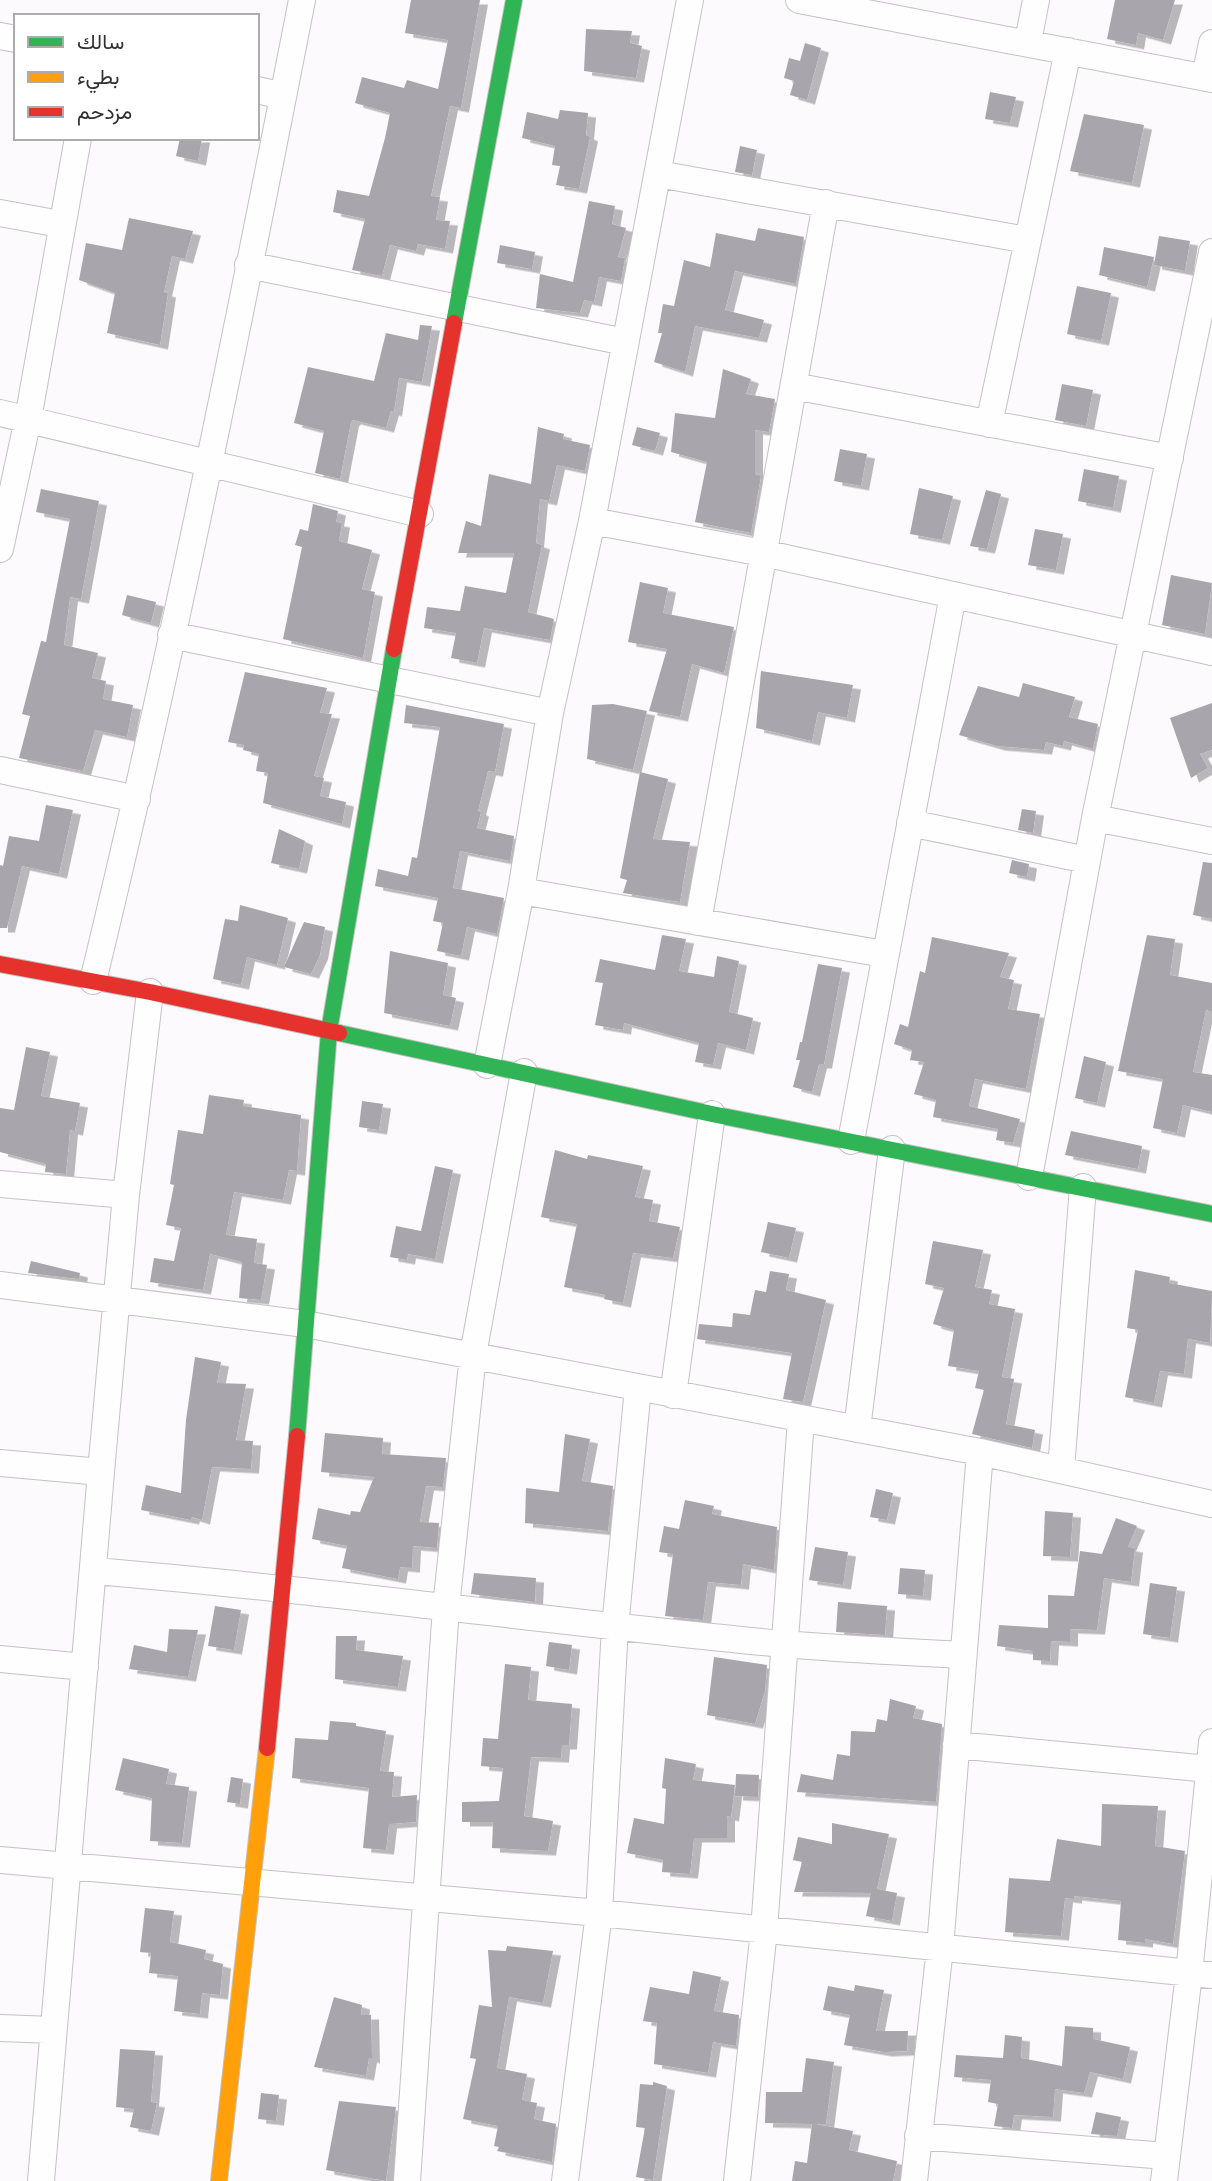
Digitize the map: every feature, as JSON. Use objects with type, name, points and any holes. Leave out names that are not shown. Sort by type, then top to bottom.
[{"type":"street","points":[[93,981],[137,799],[209,464],[302,0]]},
{"type":"street","points":[[219,2181],[254,1881],[329,1031],[388,679],[514,0]]},
{"type":"street","points":[[487,1065],[521,891],[550,713],[592,520],[690,0]]},
{"type":"street","points":[[1028,42],[1036,0]]},
{"type":"street","points":[[816,2],[1209,78],[1212,43]]},
{"type":"street","points":[[989,424],[1068,51]]},
{"type":"street","points":[[259,90],[283,96]]},
{"type":"street","points":[[0,549],[28,419],[60,225],[78,140]]},
{"type":"street","points":[[658,174],[1027,240]]},
{"type":"street","points":[[698,922],[826,203]]},
{"type":"street","points":[[0,213],[60,225]]},
{"type":"street","points":[[1029,1177],[1095,818],[1212,251]]},
{"type":"street","points":[[248,265],[625,342]]},
{"type":"street","points":[[794,386],[1170,458]]},
{"type":"street","points":[[0,413],[420,513]]},
{"type":"street","points":[[592,520],[763,553],[1212,652]]},
{"type":"street","points":[[851,1141],[953,595]]},
{"type":"street","points":[[172,635],[550,713]]},
{"type":"street","points":[[0,770],[137,799]]},
{"type":"street","points":[[1095,818],[1212,841]]},
{"type":"street","points":[[909,823],[1087,860]]},
{"type":"street","points":[[521,891],[884,954]]},
{"type":"street","points":[[0,964],[150,992],[712,1114],[1212,1214]]},
{"type":"street","points":[[41,2181],[126,1195],[150,992]]},
{"type":"street","points":[[407,2181],[446,1607],[473,1355],[524,1072]]},
{"type":"street","points":[[673,1395],[712,1114]]},
{"type":"street","points":[[857,1429],[892,1149]]},
{"type":"street","points":[[0,1184],[126,1195]]},
{"type":"street","points":[[1062,1469],[1083,1187]]},
{"type":"street","points":[[0,1285],[305,1324],[980,1452],[1212,1504]]},
{"type":"street","points":[[565,2181],[598,1913],[615,1627],[638,1388]]},
{"type":"street","points":[[737,2181],[764,1930],[787,1644],[801,1419]]},
{"type":"street","points":[[914,2181],[940,1948],[980,1452]]},
{"type":"street","points":[[0,1463],[101,1472]]},
{"type":"street","points":[[94,1571],[281,1587],[615,1627],[787,1644],[963,1655]]},
{"type":"street","points":[[0,1659],[85,1667]]},
{"type":"street","points":[[918,2136],[1165,2169],[1201,1974],[1212,1742]]},
{"type":"street","points":[[956,1745],[1209,1769]]},
{"type":"street","points":[[0,1860],[598,1913],[1201,1974]]},
{"type":"street","points":[[0,2028],[52,2030]]},
{"type":"building","points":[[411,0],[480,0],[461,108],[450,106],[431,196],[440,197],[436,220],[450,221],[445,249],[418,244],[416,251],[390,245],[382,276],[352,270],[365,219],[333,212],[337,190],[369,196],[385,138],[390,113],[355,103],[362,77],[404,88],[407,80],[438,89],[448,40],[405,33]]},
{"type":"building","points":[[1115,0],[1175,0],[1163,40],[1138,33],[1136,45],[1107,39]]},
{"type":"building","points":[[586,29],[632,31],[630,43],[642,46],[636,78],[584,71]]},
{"type":"building","points":[[805,43],[821,48],[807,100],[790,95],[794,81],[784,78],[789,58],[800,61]]},
{"type":"building","points":[[990,92],[1016,97],[1010,123],[985,119]]},
{"type":"building","points":[[560,110],[588,113],[586,135],[590,137],[579,189],[556,185],[560,166],[552,165],[555,146],[522,138],[527,112],[558,119]]},
{"type":"building","points":[[1084,114],[1144,125],[1132,183],[1070,171]]},
{"type":"building","points":[[180,140],[202,140],[198,161],[176,156]]},
{"type":"building","points":[[740,146],[757,150],[752,175],[735,172]]},
{"type":"building","points":[[589,201],[615,206],[612,224],[626,228],[618,257],[625,258],[621,281],[599,277],[594,302],[584,300],[580,313],[536,308],[540,274],[573,282]]},
{"type":"building","points":[[129,218],[193,231],[185,259],[172,256],[164,292],[168,293],[160,345],[107,333],[115,293],[79,280],[86,243],[122,250]]},
{"type":"building","points":[[758,228],[804,237],[796,284],[735,271],[725,310],[764,320],[759,338],[695,326],[685,372],[654,362],[662,333],[658,333],[663,304],[674,306],[684,260],[710,267],[716,233],[755,241]]},
{"type":"building","points":[[1159,236],[1190,241],[1185,271],[1154,265]]},
{"type":"building","points":[[500,245],[535,252],[532,269],[497,263]]},
{"type":"building","points":[[1104,247],[1154,257],[1147,287],[1099,275]]},
{"type":"building","points":[[1077,286],[1111,293],[1101,341],[1067,334]]},
{"type":"building","points":[[420,325],[432,326],[422,382],[399,378],[394,412],[391,411],[386,428],[353,420],[351,422],[340,479],[315,473],[324,431],[294,423],[308,367],[374,381],[386,333],[418,340]]},
{"type":"building","points":[[723,369],[751,379],[746,394],[775,399],[769,432],[755,430],[755,474],[761,476],[751,533],[695,522],[707,462],[671,452],[675,413],[715,418]]},
{"type":"building","points":[[1062,384],[1093,390],[1086,426],[1055,420]]},
{"type":"building","points":[[538,427],[564,434],[563,439],[590,445],[585,471],[557,465],[549,501],[540,499],[536,543],[542,545],[528,612],[554,619],[550,640],[484,628],[477,663],[451,658],[456,633],[424,628],[427,607],[460,611],[465,586],[506,593],[514,553],[458,553],[466,521],[481,526],[489,474],[531,484]]},
{"type":"building","points":[[637,427],[660,433],[655,451],[632,445]]},
{"type":"building","points":[[840,449],[867,454],[861,486],[834,481]]},
{"type":"building","points":[[1084,469],[1119,476],[1113,508],[1078,501]]},
{"type":"building","points":[[919,488],[953,496],[942,540],[910,534]]},
{"type":"building","points":[[41,489],[99,501],[81,599],[70,597],[64,645],[98,653],[92,678],[106,681],[103,699],[133,705],[127,737],[95,730],[83,771],[19,758],[30,716],[22,714],[41,641],[46,642],[70,519],[36,512]]},
{"type":"building","points":[[986,490],[1001,494],[987,549],[970,546]]},
{"type":"building","points":[[313,504],[338,511],[336,522],[342,523],[339,541],[372,550],[362,589],[375,592],[363,658],[283,639],[302,547],[295,545],[300,529],[308,531]]},
{"type":"building","points":[[1035,529],[1063,534],[1056,570],[1028,565]]},
{"type":"building","points":[[1171,575],[1212,583],[1205,634],[1162,625]]},
{"type":"building","points":[[640,582],[668,588],[663,613],[734,627],[724,673],[692,664],[680,717],[649,711],[667,649],[628,642]]},
{"type":"building","points":[[127,595],[156,602],[151,623],[122,615]]},
{"type":"building","points":[[761,671],[853,685],[847,718],[818,712],[812,741],[756,728]]},
{"type":"building","points":[[245,672],[327,688],[320,713],[332,714],[314,776],[324,778],[320,796],[346,802],[342,824],[263,803],[268,773],[256,771],[259,754],[243,750],[244,745],[228,742]]},
{"type":"building","points":[[1023,683],[1075,697],[1069,717],[1098,724],[1093,749],[1064,741],[1063,746],[1046,742],[1044,750],[997,746],[959,735],[978,686],[1019,697]]},
{"type":"building","points":[[1212,703],[1212,750],[1200,754],[1208,768],[1191,778],[1170,718]]},
{"type":"building","points":[[613,704],[647,711],[633,770],[587,759],[592,705]]},
{"type":"building","points":[[406,705],[504,724],[495,772],[488,771],[478,811],[481,812],[477,828],[514,836],[510,861],[460,851],[453,888],[504,898],[497,934],[467,927],[461,956],[437,951],[443,923],[433,921],[438,898],[375,886],[378,869],[408,876],[412,857],[417,858],[440,727],[404,723]]},
{"type":"building","points":[[640,772],[668,779],[653,839],[690,842],[680,902],[623,893],[627,880],[620,878]]},
{"type":"building","points":[[46,805],[73,810],[59,874],[22,866],[7,928],[0,928],[0,865],[3,866],[9,836],[39,841]]},
{"type":"building","points":[[1022,809],[1036,811],[1033,833],[1018,830]]},
{"type":"building","points":[[279,829],[305,841],[299,869],[271,863]]},
{"type":"building","points":[[1012,860],[1029,864],[1027,877],[1009,873]]},
{"type":"building","points":[[1203,862],[1212,863],[1212,919],[1193,915]]},
{"type":"building","points":[[240,905],[288,918],[277,965],[247,957],[241,985],[213,979],[225,919],[238,921]]},
{"type":"building","points":[[304,922],[325,927],[320,955],[311,974],[284,967]]},
{"type":"building","points":[[662,935],[686,939],[679,971],[714,977],[717,956],[739,961],[729,1012],[753,1018],[746,1050],[718,1043],[713,1065],[695,1062],[699,1043],[624,1023],[623,1030],[595,1025],[603,983],[595,982],[600,959],[655,970]]},
{"type":"building","points":[[1147,935],[1175,939],[1170,975],[1212,983],[1212,1012],[1206,1010],[1193,1072],[1212,1075],[1212,1112],[1183,1105],[1177,1133],[1153,1128],[1163,1079],[1118,1071]]},
{"type":"building","points":[[932,937],[1009,953],[1000,977],[1014,980],[1008,1009],[1040,1014],[1026,1089],[975,1079],[969,1106],[1020,1119],[1013,1143],[996,1140],[998,1129],[933,1117],[936,1100],[914,1094],[924,1062],[910,1060],[912,1050],[894,1044],[900,1024],[908,1027],[920,971],[925,973]]},
{"type":"building","points":[[390,951],[448,963],[443,995],[456,998],[450,1026],[384,1013]]},
{"type":"building","points":[[818,964],[842,968],[824,1064],[819,1064],[812,1092],[793,1087],[800,1060],[796,1060]]},
{"type":"building","points":[[26,1047],[50,1052],[41,1096],[80,1103],[75,1131],[70,1130],[66,1174],[45,1172],[46,1164],[0,1152],[0,1108],[14,1110]]},
{"type":"building","points":[[1084,1056],[1106,1062],[1097,1103],[1075,1098]]},
{"type":"building","points":[[209,1095],[244,1100],[243,1106],[301,1115],[297,1171],[289,1170],[283,1200],[234,1192],[226,1235],[257,1239],[254,1263],[267,1265],[261,1300],[239,1298],[242,1262],[210,1254],[203,1290],[150,1282],[154,1258],[174,1261],[181,1228],[166,1225],[174,1185],[170,1184],[178,1130],[203,1134]]},
{"type":"building","points":[[362,1101],[383,1104],[379,1130],[359,1127]]},
{"type":"building","points":[[1071,1131],[1142,1146],[1138,1169],[1065,1155]]},
{"type":"building","points":[[555,1150],[587,1159],[588,1155],[643,1166],[635,1197],[653,1200],[649,1221],[680,1227],[673,1258],[633,1253],[623,1303],[604,1299],[605,1295],[564,1287],[577,1224],[541,1217]]},
{"type":"building","points":[[435,1166],[453,1170],[435,1259],[408,1254],[407,1260],[390,1257],[396,1226],[421,1231]]},
{"type":"building","points":[[768,1222],[796,1228],[789,1258],[761,1252]]},
{"type":"building","points":[[933,1241],[983,1250],[975,1287],[992,1290],[989,1304],[1015,1309],[1002,1377],[1014,1379],[1006,1424],[1035,1430],[1032,1448],[972,1434],[984,1390],[975,1388],[979,1371],[948,1366],[954,1330],[933,1324],[944,1288],[925,1284]]},
{"type":"building","points":[[31,1261],[80,1273],[79,1279],[28,1273]]},
{"type":"building","points":[[1135,1270],[1170,1277],[1169,1283],[1212,1291],[1210,1343],[1188,1339],[1184,1374],[1160,1371],[1154,1403],[1125,1397],[1138,1330],[1127,1328]]},
{"type":"building","points":[[770,1271],[789,1274],[786,1290],[826,1300],[803,1402],[783,1399],[792,1353],[697,1339],[699,1324],[732,1327],[733,1313],[750,1315],[755,1290],[766,1292]]},
{"type":"building","points":[[195,1357],[221,1362],[217,1383],[246,1384],[236,1440],[253,1441],[251,1469],[212,1467],[202,1520],[141,1510],[146,1485],[181,1493],[186,1420]]},
{"type":"building","points":[[325,1433],[383,1438],[382,1454],[446,1458],[443,1487],[426,1486],[420,1522],[439,1523],[437,1548],[413,1546],[412,1568],[400,1567],[398,1579],[342,1568],[347,1546],[312,1539],[318,1508],[350,1515],[351,1511],[360,1512],[374,1477],[321,1472]]},
{"type":"building","points":[[565,1434],[590,1439],[582,1481],[613,1486],[608,1531],[525,1523],[526,1488],[559,1492]]},
{"type":"building","points":[[876,1489],[893,1493],[887,1520],[870,1517]]},
{"type":"building","points":[[685,1500],[714,1506],[712,1514],[777,1527],[774,1570],[743,1564],[741,1585],[708,1582],[703,1620],[665,1616],[673,1554],[659,1552],[664,1526],[679,1529]]},
{"type":"building","points":[[1045,1511],[1073,1513],[1070,1557],[1043,1556]]},
{"type":"building","points":[[1116,1518],[1137,1526],[1128,1547],[1135,1548],[1131,1582],[1104,1578],[1097,1630],[1070,1629],[1070,1642],[1051,1641],[1050,1661],[1033,1660],[1033,1651],[997,1646],[999,1625],[1048,1628],[1048,1595],[1074,1596],[1080,1551],[1102,1554]]},
{"type":"building","points":[[815,1547],[848,1552],[843,1585],[809,1580]]},
{"type":"building","points":[[900,1568],[925,1570],[923,1596],[898,1594]]},
{"type":"building","points":[[474,1573],[536,1578],[535,1602],[471,1594]]},
{"type":"building","points":[[1150,1583],[1177,1587],[1170,1638],[1143,1634]]},
{"type":"building","points":[[838,1602],[887,1606],[885,1635],[836,1632]]},
{"type":"building","points":[[215,1606],[241,1610],[234,1650],[208,1646]]},
{"type":"building","points":[[169,1629],[198,1630],[188,1677],[129,1669],[134,1645],[167,1652]]},
{"type":"building","points":[[336,1636],[357,1636],[356,1650],[403,1656],[398,1687],[335,1679]]},
{"type":"building","points":[[549,1642],[572,1645],[569,1670],[546,1666]]},
{"type":"building","points":[[714,1657],[767,1665],[765,1691],[755,1724],[707,1715]]},
{"type":"building","points":[[505,1664],[531,1667],[528,1700],[572,1704],[569,1745],[562,1745],[561,1758],[531,1757],[524,1816],[553,1821],[548,1851],[492,1848],[493,1822],[462,1822],[462,1802],[499,1801],[503,1768],[481,1766],[483,1738],[498,1739]]},
{"type":"building","points":[[890,1699],[916,1706],[913,1718],[942,1724],[936,1802],[797,1792],[801,1774],[833,1780],[837,1754],[850,1756],[851,1731],[875,1732],[877,1719],[887,1721]]},
{"type":"building","points":[[330,1721],[356,1723],[356,1726],[386,1731],[380,1771],[394,1772],[392,1797],[417,1795],[416,1822],[389,1824],[386,1850],[363,1848],[369,1788],[292,1778],[295,1738],[328,1740]]},
{"type":"building","points":[[123,1758],[169,1769],[166,1784],[189,1787],[182,1843],[150,1841],[152,1798],[115,1790]]},
{"type":"building","points":[[665,1758],[696,1764],[693,1780],[735,1785],[731,1817],[727,1816],[727,1838],[694,1838],[690,1874],[662,1872],[663,1860],[627,1853],[634,1818],[664,1824],[666,1789],[662,1788]]},
{"type":"building","points":[[736,1774],[759,1775],[758,1797],[735,1796]]},
{"type":"building","points":[[231,1777],[243,1779],[240,1804],[227,1802]]},
{"type":"building","points":[[1102,1804],[1158,1806],[1155,1846],[1185,1851],[1173,1944],[1145,1939],[1145,1943],[1118,1940],[1121,1901],[1074,1896],[1074,1899],[1065,1898],[1061,1936],[1005,1932],[1009,1878],[1050,1881],[1057,1839],[1101,1846]]},
{"type":"building","points":[[832,1823],[889,1834],[877,1889],[897,1893],[892,1921],[866,1916],[871,1893],[794,1892],[802,1862],[793,1860],[798,1837],[832,1844]]},
{"type":"building","points":[[145,1908],[174,1911],[170,1942],[206,1950],[204,1959],[223,1964],[220,1995],[202,1993],[200,2014],[174,2011],[178,1976],[149,1973],[151,1953],[140,1952]]},
{"type":"building","points":[[507,1946],[553,1951],[543,2003],[509,1997],[497,2068],[527,2074],[522,2100],[537,2103],[534,2119],[556,2124],[552,2162],[497,2151],[499,2147],[494,2146],[498,2126],[463,2119],[476,2059],[470,2058],[479,2005],[492,2007],[488,1950],[506,1951]]},
{"type":"building","points":[[693,1971],[721,1977],[714,2011],[739,2015],[736,2046],[713,2042],[708,2073],[654,2064],[657,2023],[643,2021],[650,1987],[689,1994]]},
{"type":"building","points":[[855,1985],[884,1990],[876,2031],[908,2031],[907,2051],[884,2052],[844,2045],[850,2015],[823,2010],[828,1986],[854,1991]]},
{"type":"building","points":[[334,1997],[362,2005],[361,2015],[371,2015],[372,2059],[369,2058],[366,2076],[314,2067]]},
{"type":"building","points":[[1065,2026],[1093,2028],[1093,2039],[1130,2047],[1123,2079],[1090,2072],[1084,2093],[1055,2089],[1053,2117],[1014,2115],[1012,2128],[994,2126],[998,2104],[988,2102],[991,2080],[954,2077],[956,2055],[1003,2058],[1005,2035],[1022,2037],[1021,2058],[1062,2066]]},
{"type":"building","points":[[120,2049],[155,2051],[151,2102],[157,2103],[151,2131],[130,2127],[134,2109],[116,2107]]},
{"type":"building","points":[[806,2058],[834,2062],[826,2124],[815,2124],[853,2131],[849,2150],[897,2161],[893,2181],[792,2181],[795,2161],[807,2163],[812,2124],[765,2123],[766,2092],[802,2092]]},
{"type":"building","points":[[653,2082],[667,2086],[653,2180],[636,2177],[645,2128],[636,2127],[640,2084],[653,2085]]},
{"type":"building","points":[[261,2093],[279,2095],[276,2121],[258,2119]]},
{"type":"building","points":[[339,2101],[396,2107],[386,2181],[326,2170]]},
{"type":"building","points":[[1096,2112],[1121,2117],[1117,2136],[1091,2134]]},
{"type":"traffic: fast","points":[[454,323],[514,0]]},
{"type":"traffic: fast","points":[[297,1436],[329,1031],[394,649]]},
{"type":"traffic: fast","points":[[339,1033],[712,1114],[1212,1214]]},
{"type":"traffic: slow","points":[[219,2181],[267,1748]]},
{"type":"traffic: jam","points":[[394,649],[454,323]]},
{"type":"traffic: jam","points":[[0,964],[150,992],[339,1033]]},
{"type":"traffic: jam","points":[[267,1748],[297,1436]]}]
